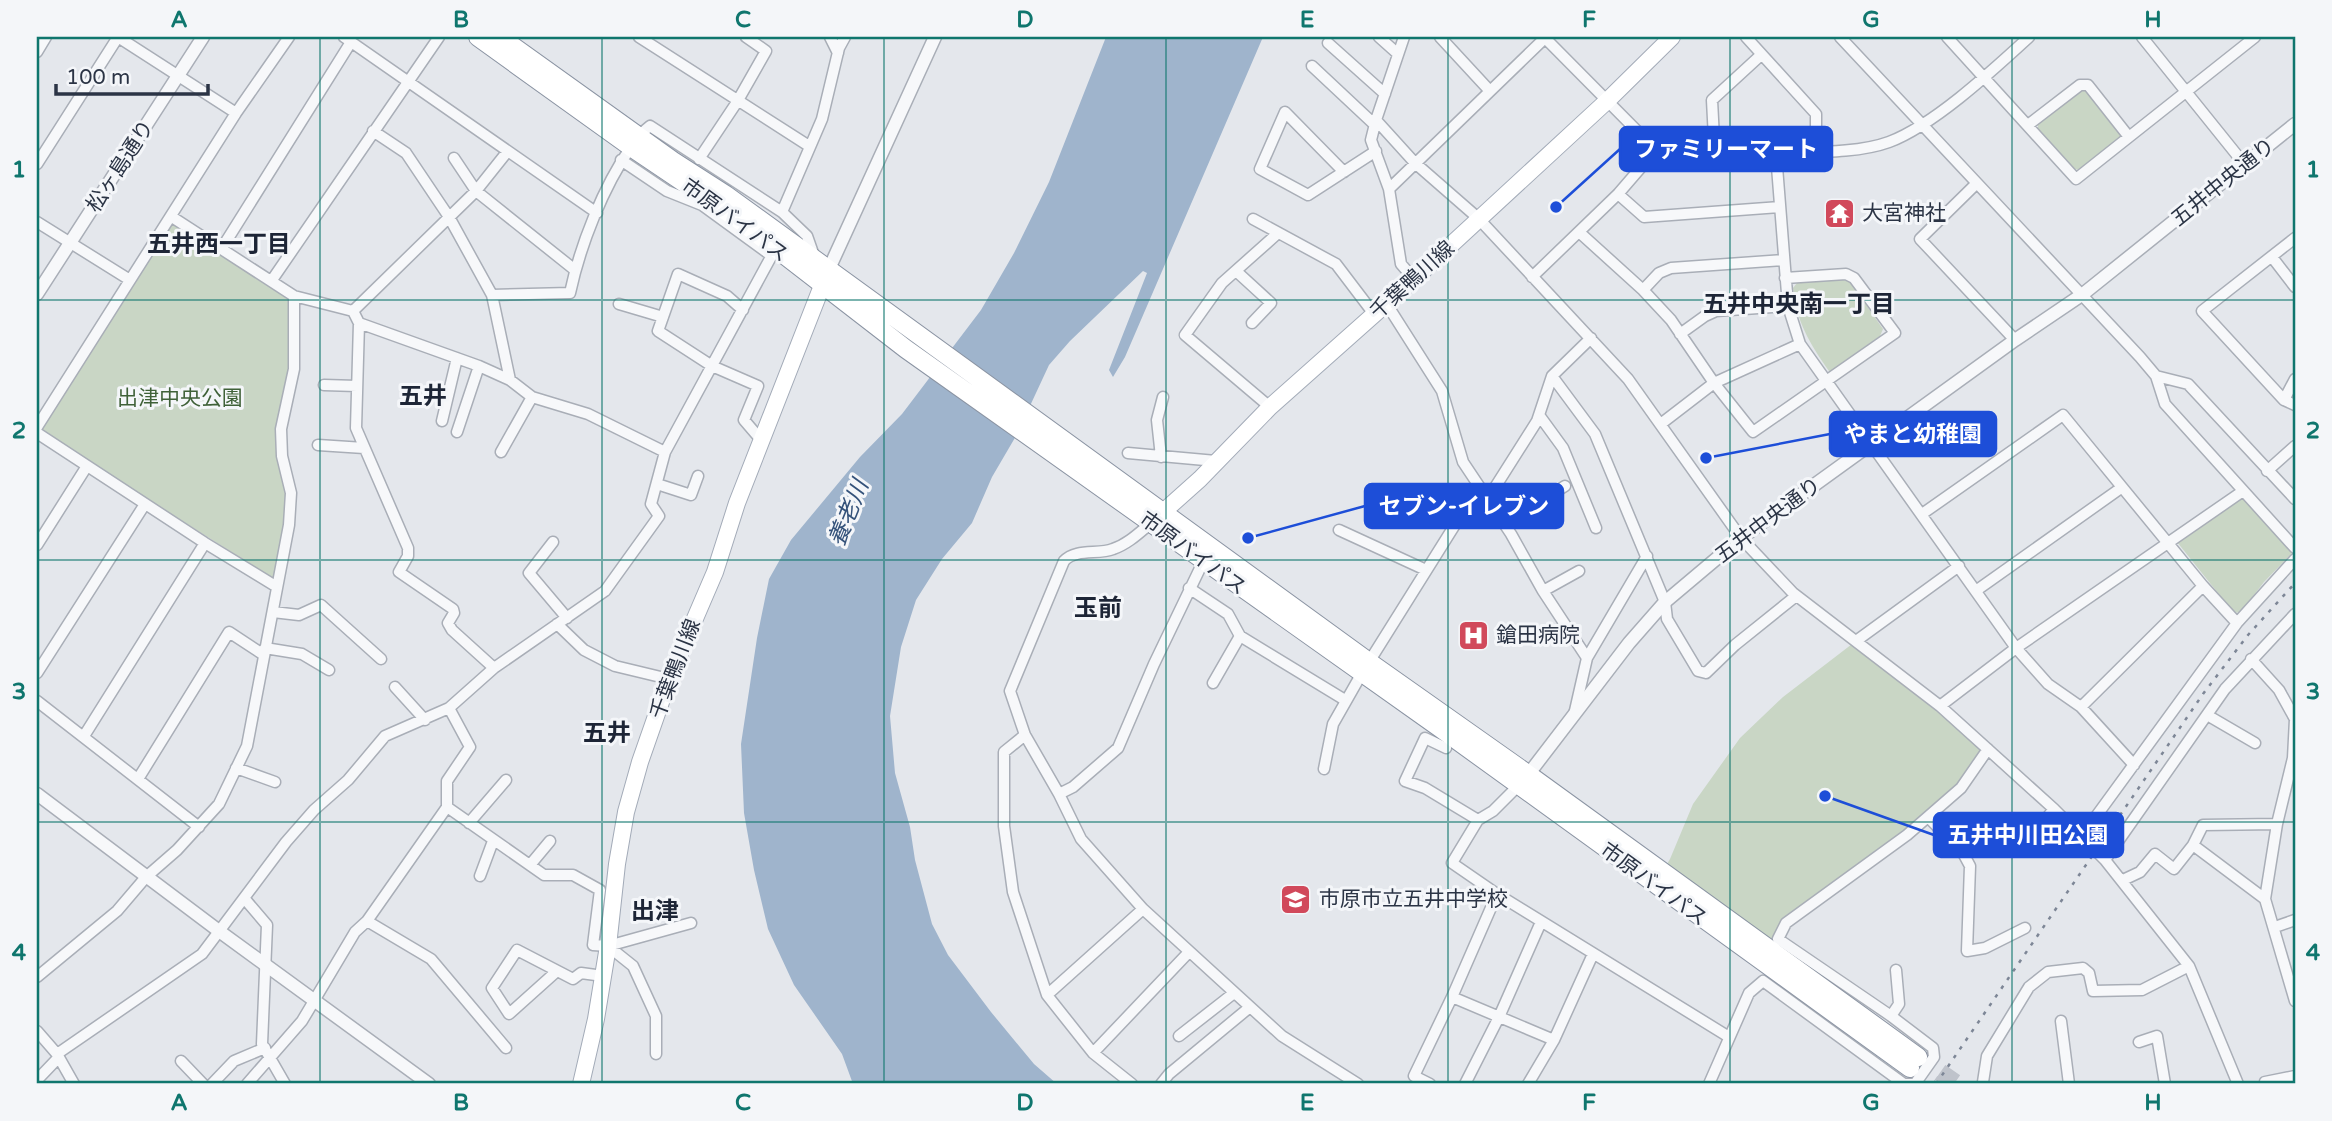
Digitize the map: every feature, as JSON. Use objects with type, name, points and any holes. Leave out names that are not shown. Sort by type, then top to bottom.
[{"type":"highway","name":"市原バイパス","points":[[478,37],[630,148],[726,195],[777,247],[822,272],[910,330],[1102,478]]},
{"type":"highway","name":"市原バイパス","points":[[500,37],[630,148]]},
{"type":"highway","name":"市原バイパス","points":[[822,272],[906,349],[1102,478],[1914,1063]]},
{"type":"highway","name":"市原バイパス","points":[[1157,517],[1204,560],[1365,668]]},
{"type":"main road","name":"千葉鴨川線","points":[[1157,517],[1200,479],[1270,407],[1414,279],[1607,101],[1672,37]]},
{"type":"main road","name":"千葉鴨川線","points":[[581,1084],[596,1019],[626,812],[640,762],[669,679],[715,572],[737,503],[822,272]]},
{"type":"street","points":[[37,52],[46,37]]},
{"type":"street","points":[[37,164],[42,145],[118,37],[236,113]]},
{"type":"street","name":"松ヶ島通り","points":[[37,294],[203,37]]},
{"type":"street","points":[[37,426],[236,113],[289,37]]},
{"type":"street","points":[[272,281],[439,37]]},
{"type":"street","points":[[639,37],[809,146]]},
{"type":"street","points":[[699,159],[737,102],[766,51],[746,37]]},
{"type":"street","points":[[830,37],[838,53]]},
{"type":"street","points":[[782,212],[822,119],[838,53],[845,37]]},
{"type":"street","points":[[822,272],[935,37]]},
{"type":"street","points":[[1378,37],[1398,54]]},
{"type":"street","points":[[1404,37],[1371,140],[1389,189],[1401,264],[1414,279]]},
{"type":"street","points":[[1389,189],[1546,37],[1657,150],[1676,159],[1816,152],[1876,146],[1891,141],[1921,125],[1984,77],[2029,37]]},
{"type":"street","points":[[1746,37],[1816,114],[1816,152]]},
{"type":"street","points":[[1840,37],[1976,184],[2083,294],[2156,376],[2165,404],[2295,548]]},
{"type":"street","points":[[1947,37],[2076,178],[2255,37]]},
{"type":"street","points":[[2142,37],[2245,165]]},
{"type":"street","points":[[1443,38],[1489,90]]},
{"type":"street","points":[[222,248],[348,40],[597,213]]},
{"type":"street","points":[[1328,43],[1385,94]]},
{"type":"street","points":[[1715,158],[1712,100],[1761,55]]},
{"type":"street","points":[[1312,66],[1478,218],[1591,338],[1628,379],[1662,423],[1741,538],[1796,596],[1940,706],[2105,860],[2189,966],[2238,1084]]},
{"type":"street","points":[[2028,125],[2080,85],[2088,85],[2129,137]]},
{"type":"street","points":[[1344,172],[1285,113],[1260,169],[1308,195],[1344,172],[1376,151]]},
{"type":"street","name":"五井中央通り","points":[[1524,780],[1629,643],[1665,602],[1741,538],[2083,294],[2295,124]]},
{"type":"street","points":[[492,295],[570,293],[575,270],[597,213],[630,148],[650,126],[782,212],[807,236],[822,272]]},
{"type":"street","points":[[373,131],[406,153],[449,217],[492,295],[510,380]]},
{"type":"street","points":[[37,1080],[58,1055],[202,954],[307,818],[348,779],[385,736],[449,708],[494,668],[605,591],[659,516],[651,504],[665,453],[777,247],[702,205],[667,191],[630,148]]},
{"type":"street","points":[[1532,276],[1618,194],[1657,150]]},
{"type":"street","points":[[353,311],[476,191],[507,152]]},
{"type":"street","points":[[1776,154],[1788,306],[1800,344],[2016,648],[2048,684],[2081,707],[2134,765]]},
{"type":"street","points":[[454,158],[476,191],[575,270]]},
{"type":"street","points":[[1976,184],[1920,239],[2015,340]]},
{"type":"street","points":[[1618,194],[1644,217],[1780,207]]},
{"type":"street","points":[[172,217],[294,296],[353,311],[359,323],[356,428],[408,548],[408,556],[399,572],[453,609],[448,624],[452,630],[494,668]]},
{"type":"street","points":[[1252,219],[1336,264],[1380,309],[1442,391],[1463,462],[1587,658]]},
{"type":"street","points":[[37,222],[130,280]]},
{"type":"street","points":[[1579,232],[1643,290],[1671,320],[1714,383],[1753,432],[1827,383],[1895,333],[1854,278],[1846,274],[1785,278]]},
{"type":"street","points":[[1270,407],[1185,335],[1222,283],[1277,234]]},
{"type":"street","points":[[2290,402],[2202,311],[2295,238]]},
{"type":"street","points":[[2272,257],[2295,287]]},
{"type":"street","points":[[1643,290],[1659,273],[1671,268],[1784,260]]},
{"type":"street","points":[[1236,271],[1271,303],[1252,323]]},
{"type":"street","points":[[743,310],[727,296],[678,274],[658,331],[712,366],[758,386],[744,420],[762,441]]},
{"type":"street","points":[[37,976],[117,911],[146,877],[199,827],[219,804],[247,746],[289,525],[291,493],[282,456],[281,429],[294,369],[294,296]]},
{"type":"street","points":[[619,304],[663,317]]},
{"type":"street","points":[[1680,334],[1716,311],[1788,306]]},
{"type":"street","points":[[359,323],[479,366],[510,380],[532,397],[588,414],[665,453]]},
{"type":"street","points":[[1487,500],[1539,415],[1552,376],[1591,338]]},
{"type":"street","points":[[1662,423],[1714,383],[1800,344]]},
{"type":"street","points":[[442,421],[457,358]]},
{"type":"street","points":[[457,432],[479,366]]},
{"type":"street","points":[[1552,376],[1595,434],[1665,602],[1667,619],[1698,671],[1706,673],[1735,645],[1796,596]]},
{"type":"street","points":[[2156,376],[2188,384],[2295,499]]},
{"type":"street","points":[[2290,402],[2295,379]]},
{"type":"street","points":[[324,385],[357,386]]},
{"type":"street","points":[[501,453],[532,397]]},
{"type":"street","points":[[1161,457],[1157,420],[1163,397]]},
{"type":"street","points":[[1539,415],[1563,448],[1596,528]]},
{"type":"street","points":[[1922,514],[2063,415],[2121,488],[2237,624]]},
{"type":"street","points":[[37,433],[205,543],[278,587]]},
{"type":"street","points":[[318,445],[364,448]]},
{"type":"street","points":[[2267,471],[2295,446]]},
{"type":"street","points":[[1128,453],[1216,461]]},
{"type":"street","points":[[37,545],[87,466]]},
{"type":"street","points":[[657,484],[691,495],[698,476]]},
{"type":"street","points":[[1504,524],[1565,485]]},
{"type":"street","points":[[1324,769],[1333,724],[1345,700],[1478,488]]},
{"type":"street","points":[[1977,590],[2121,488]]},
{"type":"street","points":[[1940,706],[2016,648],[2243,491]]},
{"type":"street","points":[[37,673],[145,504]]},
{"type":"street","points":[[1157,517],[1117,548],[1106,552],[1074,554],[1064,561],[1010,691],[1025,735],[1081,839],[1143,909],[1282,1037],[1338,1079],[1358,1084]]},
{"type":"street","points":[[1339,530],[1426,570]]},
{"type":"street","points":[[553,542],[529,573],[584,650],[615,666],[669,679]]},
{"type":"street","points":[[84,736],[205,543]]},
{"type":"street","points":[[1574,715],[1587,658],[1647,556]]},
{"type":"street","points":[[2081,838],[2237,624],[2295,559]]},
{"type":"street","points":[[1059,794],[1073,787],[1118,748],[1204,560]]},
{"type":"street","points":[[1856,640],[1959,566]]},
{"type":"street","points":[[1543,592],[1579,571]]},
{"type":"street","points":[[2081,707],[2203,586]]},
{"type":"street","points":[[1189,588],[1228,614],[1240,636],[1345,700]]},
{"type":"street","points":[[273,612],[299,615],[321,606],[381,659]]},
{"type":"street","points":[[2105,860],[2225,689],[2295,614]]},
{"type":"street","points":[[138,779],[229,632],[265,652],[302,654],[329,670]]},
{"type":"street","points":[[1213,683],[1240,636]]},
{"type":"street","points":[[2251,659],[2279,690],[2295,719],[2294,753],[2277,824],[2265,900],[2295,1001]]},
{"type":"street","points":[[395,687],[425,720]]},
{"type":"street","points":[[37,701],[199,827]]},
{"type":"street","points":[[247,1084],[267,1053],[302,1021],[355,932],[367,921],[446,807],[446,780],[470,747],[449,708]]},
{"type":"street","points":[[2207,715],[2255,743]]},
{"type":"street","points":[[1025,735],[1004,752],[1004,825],[1013,892],[1047,995],[1093,1054],[1132,1084]]},
{"type":"street","points":[[1446,748],[1425,738],[1405,781],[1425,788],[1478,820]]},
{"type":"street","points":[[1709,1084],[1749,993],[1763,981],[1904,1084],[1915,1084],[1934,1057],[1933,1048],[1778,939],[1786,923],[1907,835],[1961,788],[1988,749]]},
{"type":"street","points":[[236,768],[275,782]]},
{"type":"street","points":[[468,823],[506,780]]},
{"type":"street","points":[[1524,780],[1493,811],[1478,820],[1452,863],[1541,922],[1729,1037]]},
{"type":"street","points":[[39,800],[429,1084]]},
{"type":"street","points":[[446,807],[544,875],[573,875],[600,890],[593,946],[608,946],[691,923]]},
{"type":"street","points":[[2032,836],[2053,809]]},
{"type":"street","points":[[1928,817],[1963,853],[1970,866],[1967,951],[1985,948],[2025,928]]},
{"type":"street","points":[[2123,880],[2140,872],[2155,854],[2174,869],[2193,845],[2203,825],[2277,824]]},
{"type":"street","points":[[480,876],[493,841]]},
{"type":"street","points":[[530,865],[550,841]]},
{"type":"street","points":[[2193,845],[2265,900]]},
{"type":"street","points":[[1430,1084],[1414,1076],[1497,894]]},
{"type":"street","points":[[244,898],[267,925],[262,1044],[285,1084]]},
{"type":"street","points":[[1047,995],[1143,909]]},
{"type":"street","points":[[2275,927],[2295,920]]},
{"type":"street","points":[[367,921],[431,959],[506,1048]]},
{"type":"street","points":[[1465,1084],[1499,1017],[1541,922]]},
{"type":"street","points":[[608,946],[633,966],[656,1016],[656,1054]]},
{"type":"street","points":[[557,971],[509,1014],[492,988],[517,950],[573,979],[581,973],[603,976]]},
{"type":"street","points":[[1093,1054],[1189,952]]},
{"type":"street","points":[[1528,1084],[1554,1041],[1593,954]]},
{"type":"street","points":[[1981,1084],[1987,1056],[2029,987],[2048,972],[2083,968],[2089,973],[2093,992],[2142,990],[2189,966]]},
{"type":"street","points":[[1891,1016],[1899,1004],[1896,970]]},
{"type":"street","points":[[1179,1037],[1234,993]]},
{"type":"street","points":[[1452,997],[1554,1041]]},
{"type":"street","points":[[1161,1084],[1168,1074],[1250,1007]]},
{"type":"street","points":[[2061,1021],[2069,1084]]},
{"type":"street","points":[[37,1031],[58,1055],[74,1084]]},
{"type":"street","points":[[2139,1042],[2157,1036],[2165,1084]]},
{"type":"street","points":[[212,1084],[234,1061],[267,1053]]},
{"type":"street","points":[[181,1061],[202,1084]]},
{"type":"street","points":[[2263,1084],[2295,1076]]},
{"type":"green space","points":[[2079,91],[2087,91],[2121,135],[2120,139],[2080,170],[2074,169],[2038,129],[2038,122]]},
{"type":"green space","name":"出津中央公園","points":[[176,223],[288,297],[289,366],[277,428],[277,458],[286,493],[285,523],[274,576],[271,577],[43,433],[42,429],[171,226]]},
{"type":"green space","points":[[1843,280],[1850,282],[1883,329],[1880,336],[1829,371],[1805,332],[1797,311],[1793,288],[1797,283]]},
{"type":"green space","points":[[2243,497],[2292,553],[2264,582],[2241,612],[2234,613],[2177,542]]},
{"type":"green space","points":[[1856,641],[1988,749],[1961,788],[1786,923],[1778,939],[1768,949],[1663,871],[1693,804],[1740,738],[1783,697]]},
{"type":"water","name":"養老川","points":[[1106,37],[1263,37],[1125,357],[1113,377],[1109,370],[1147,273],[1143,271],[1070,341],[1049,365],[1016,436],[992,477],[972,523],[942,559],[916,600],[901,647],[890,716],[895,773],[932,924],[948,955],[991,1012],[1034,1064],[1057,1084],[853,1084],[842,1054],[794,985],[768,929],[744,813],[741,744],[769,579],[791,540],[860,457],[902,414],[981,310],[1014,253],[1049,182]]},
{"type":"tunnel","points":[[1918,1057],[1957,1084]]},
{"type":"tunnel","points":[[1910,1068],[1933,1084]]},
{"type":"railway","points":[[1936,1084],[2203,694],[2248,635],[2295,583]]},
{"type":"place","name":"ファミリーマート","points":[[1556,207]]},
{"type":"place","name":"大宮神社","points":[[1839,213]]},
{"type":"place","name":"やまと幼稚園","points":[[1706,458]]},
{"type":"place","name":"セブン-イレブン","points":[[1248,538]]},
{"type":"place","name":"鎗田病院","points":[[1473,635]]},
{"type":"place","name":"五井中川田公園","points":[[1825,796]]},
{"type":"place","name":"市原市立五井中学校","points":[[1296,899]]},
{"type":"district","name":"五井西一丁目","points":[[219,244]]},
{"type":"district","name":"五井中央南一丁目","points":[[1799,304]]},
{"type":"district","name":"五井","points":[[423,396]]},
{"type":"district","name":"玉前","points":[[1098,608]]},
{"type":"district","name":"五井","points":[[607,733]]},
{"type":"district","name":"出津","points":[[655,911]]}]
